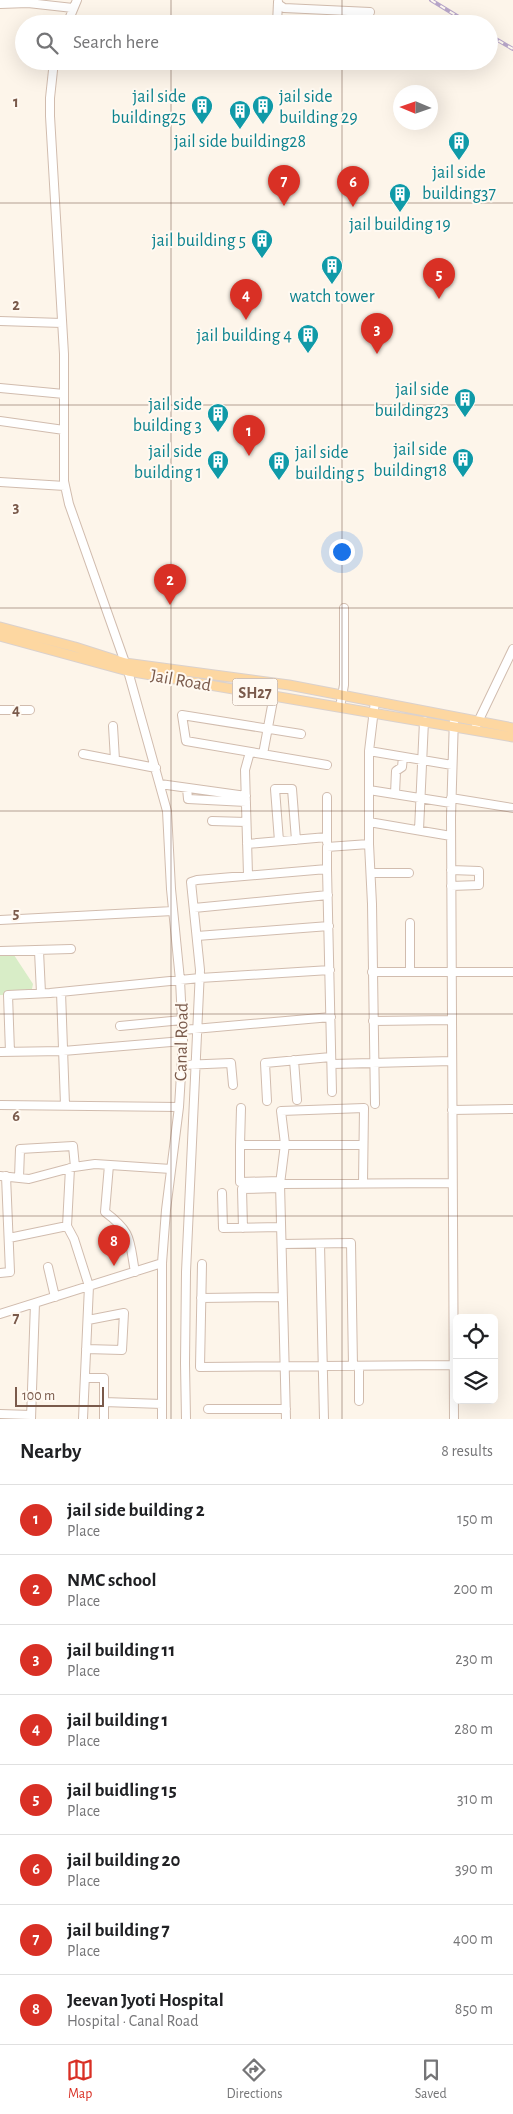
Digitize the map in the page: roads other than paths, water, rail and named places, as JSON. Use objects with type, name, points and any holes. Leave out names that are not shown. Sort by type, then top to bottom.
[{"type":"main road","points":[[0,627],[75,647],[127,667],[289,685],[375,701],[453,721]]},
{"type":"main road","name":"Jail Road","points":[[0,636],[127,667],[424,721],[453,721],[513,737]]},
{"type":"main road","points":[[476,726],[513,728]]},
{"type":"street","points":[[70,15],[77,0]]},
{"type":"street","points":[[278,2],[284,8],[370,12]]},
{"type":"street","points":[[277,15],[278,2]]},
{"type":"street","points":[[0,4],[28,3],[73,8]]},
{"type":"street","name":"Canal Road","points":[[53,70],[50,109],[62,323],[65,486],[69,504],[97,587],[127,667],[167,811],[183,1041],[179,1107],[162,1263],[162,1419]]},
{"type":"street","points":[[0,321],[62,323]]},
{"type":"street","points":[[0,388],[64,394]]},
{"type":"street","points":[[0,422],[64,430]]},
{"type":"street","points":[[0,482],[65,486]]},
{"type":"street","points":[[340,707],[344,685],[344,608]]},
{"type":"street","points":[[476,726],[513,649]]},
{"type":"street","points":[[263,754],[274,695]]},
{"type":"street","points":[[375,701],[369,751],[369,844],[375,1104]]},
{"type":"street","points":[[0,710],[30,710]]},
{"type":"street","points":[[302,734],[182,715],[186,741],[327,765]]},
{"type":"street","points":[[419,830],[424,721]]},
{"type":"street","points":[[453,721],[451,1020],[454,1359]]},
{"type":"street","points":[[113,726],[115,760]]},
{"type":"street","points":[[369,751],[452,765]]},
{"type":"street","points":[[248,875],[245,770],[250,752]]},
{"type":"street","points":[[83,754],[156,768]]},
{"type":"street","points":[[395,794],[396,771],[402,767],[403,757]]},
{"type":"street","points":[[160,784],[246,799]]},
{"type":"street","points":[[279,841],[275,789],[292,789],[296,840]]},
{"type":"street","points":[[369,790],[420,798],[513,808]]},
{"type":"street","points":[[327,797],[332,1092]]},
{"type":"street","points":[[212,821],[246,822]]},
{"type":"street","points":[[369,822],[451,836]]},
{"type":"street","points":[[247,844],[327,837]]},
{"type":"street","points":[[327,847],[369,844]]},
{"type":"street","points":[[186,1419],[186,1272],[200,978],[191,882],[248,875],[327,869]]},
{"type":"street","points":[[451,870],[479,871],[479,885],[451,886]]},
{"type":"street","points":[[371,874],[409,873]]},
{"type":"street","points":[[194,908],[328,894]]},
{"type":"street","points":[[0,920],[173,911]]},
{"type":"street","points":[[410,923],[410,972]]},
{"type":"street","points":[[197,936],[329,926]]},
{"type":"street","points":[[0,951],[70,949]]},
{"type":"street","points":[[39,951],[41,993]]},
{"type":"street","points":[[10,1052],[8,994],[61,992],[200,978],[330,970]]},
{"type":"street","points":[[372,972],[513,972]]},
{"type":"street","points":[[61,992],[65,1105]]},
{"type":"street","points":[[182,1030],[331,1017]]},
{"type":"street","points":[[120,1026],[182,1020]]},
{"type":"street","points":[[373,1021],[451,1020]]},
{"type":"street","points":[[0,1052],[63,1051],[183,1041]]},
{"type":"street","points":[[267,1101],[265,1063],[294,1060],[374,1063],[452,1061]]},
{"type":"street","points":[[294,1060],[297,1100]]},
{"type":"street","points":[[182,1065],[232,1063],[233,1085]]},
{"type":"street","points":[[0,1106],[179,1107]]},
{"type":"street","points":[[241,1108],[240,1182],[280,1184],[452,1183]]},
{"type":"street","points":[[286,1419],[280,1184],[285,1144],[281,1111],[364,1108],[363,1183]]},
{"type":"street","points":[[452,1110],[513,1109]]},
{"type":"street","points":[[240,1145],[363,1145]]},
{"type":"street","points":[[19,1178],[20,1149],[73,1146],[66,1226],[74,1239],[89,1286],[83,1419]]},
{"type":"street","points":[[0,1273],[10,1272],[3,1176],[39,1178],[72,1168],[95,1164],[171,1169]]},
{"type":"street","points":[[109,1165],[105,1212],[118,1222],[128,1234],[135,1272]]},
{"type":"street","points":[[243,1228],[242,1189],[280,1184]]},
{"type":"street","points":[[222,1193],[223,1228],[281,1227]]},
{"type":"street","points":[[9,1238],[66,1226]]},
{"type":"street","points":[[282,1244],[351,1244],[359,1401]]},
{"type":"street","points":[[320,1244],[324,1419]]},
{"type":"street","points":[[0,1314],[162,1263]]},
{"type":"street","points":[[202,1264],[200,1367],[453,1365]]},
{"type":"street","points":[[48,1266],[55,1297]]},
{"type":"street","points":[[201,1298],[283,1297]]},
{"type":"street","points":[[0,1414],[31,1417],[35,1303]]},
{"type":"street","points":[[86,1349],[122,1350],[124,1313],[88,1320]]},
{"type":"street","points":[[85,1378],[104,1378],[104,1419]]},
{"type":"street","points":[[104,1402],[162,1404]]},
{"type":"street","points":[[454,1404],[454,1419]]},
{"type":"street","points":[[208,1410],[286,1409]]},
{"type":"railway","points":[[431,0],[455,15]]},
{"type":"railway","points":[[498,40],[513,49]]},
{"type":"place","name":"jail side building25","points":[[202,125]]},
{"type":"place","name":"jail side building 29","points":[[263,125]]},
{"type":"place","name":"jail side building28","points":[[240,130]]},
{"type":"place","name":"jail side building37","points":[[459,161]]},
{"type":"place","name":"jail building 7","points":[[284,206]]},
{"type":"place","name":"jail building 20","points":[[353,207]]},
{"type":"place","name":"jail building 19","points":[[400,213]]},
{"type":"place","name":"jail building 5","points":[[262,259]]},
{"type":"place","name":"watch tower","points":[[332,285]]},
{"type":"place","name":"jail buidling 15","points":[[439,299]]},
{"type":"place","name":"jail building 1","points":[[246,320]]},
{"type":"place","name":"jail building 4","points":[[308,354]]},
{"type":"place","name":"jail building 11","points":[[377,354]]},
{"type":"place","name":"jail side building23","points":[[465,418]]},
{"type":"place","name":"jail side building 3","points":[[218,433]]},
{"type":"place","name":"jail side building 2","points":[[249,456]]},
{"type":"place","name":"jail side building18","points":[[463,478]]},
{"type":"place","name":"jail side building 1","points":[[218,480]]},
{"type":"place","name":"jail side building 5","points":[[279,481]]},
{"type":"place","name":"NMC school","points":[[170,605]]},
{"type":"place","name":"Jeevan Jyoti Hospital","points":[[114,1266]]}]
